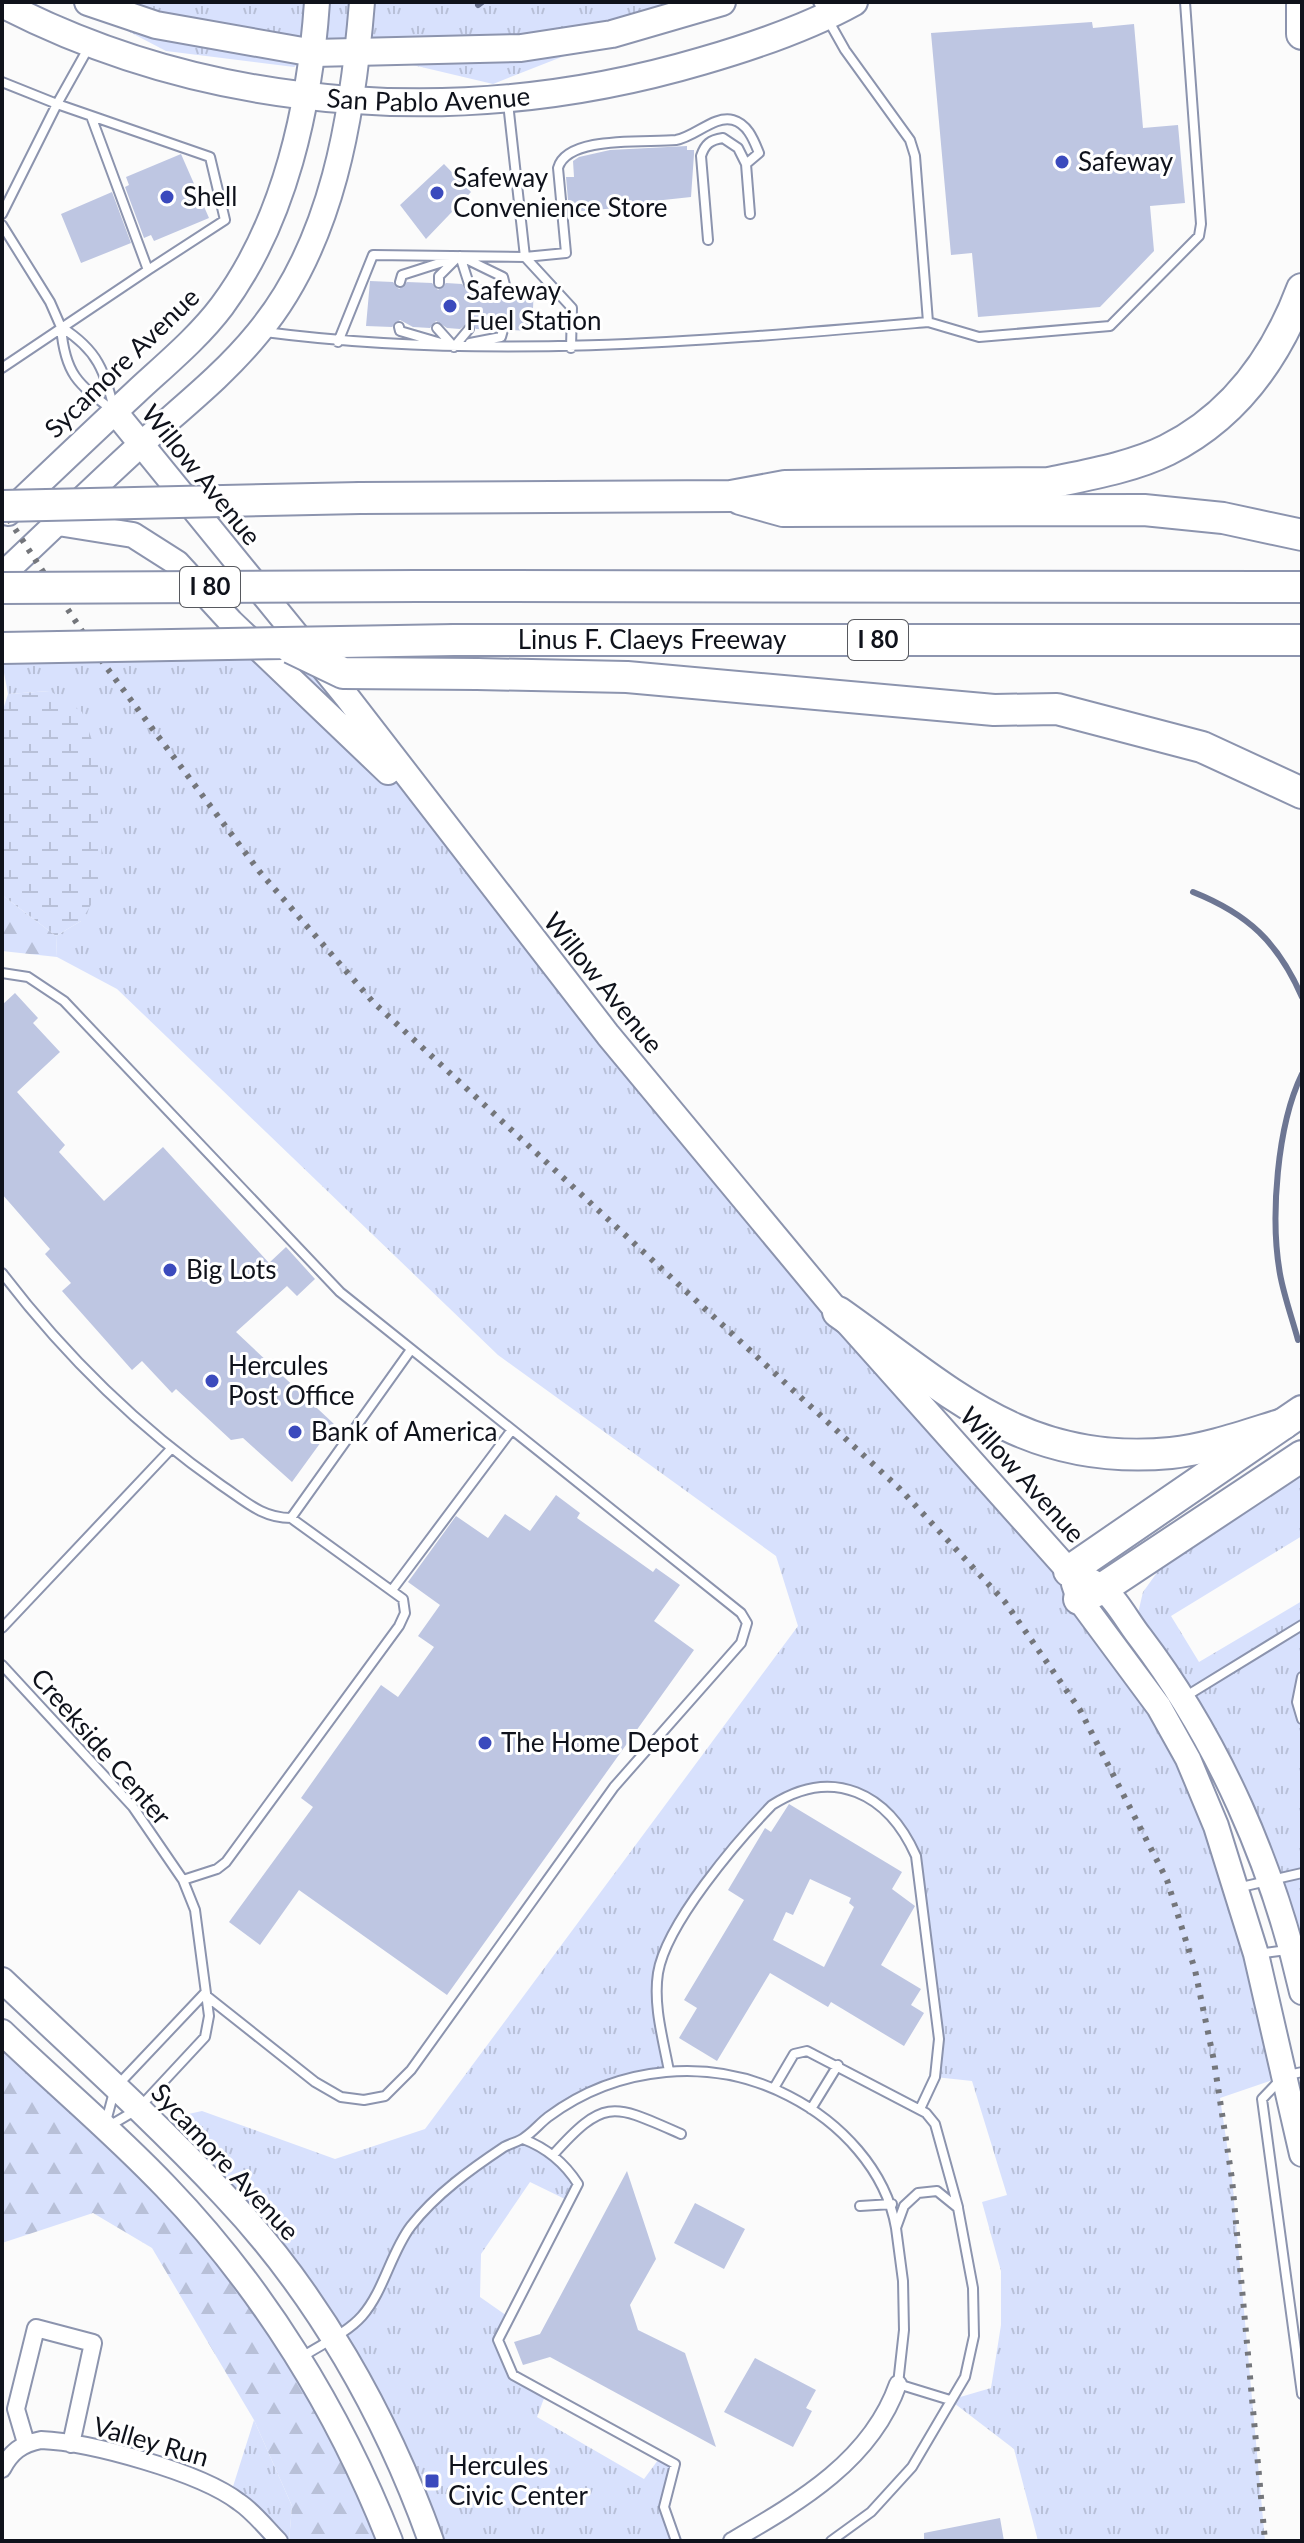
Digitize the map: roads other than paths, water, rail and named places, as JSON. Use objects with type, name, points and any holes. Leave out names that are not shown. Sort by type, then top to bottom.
[{"type":"highway","points":[[1302,5],[1302,34]]},
{"type":"highway","points":[[2,506],[360,498],[731,496],[785,486],[1049,483],[1167,450],[1228,408],[1266,366],[1286,331],[1302,289]]},
{"type":"highway","points":[[731,496],[783,511],[1144,510],[1223,518],[1302,535]]},
{"type":"highway","name":"Linus F. Claeys Freeway","points":[[2,588],[1302,587]]},
{"type":"highway","name":"Linus F. Claeys Freeway","points":[[2,648],[454,640],[1302,640]]},
{"type":"highway","points":[[286,645],[343,673],[656,679],[994,710],[1057,709],[1156,733],[1231,759],[1302,793]]},
{"type":"highway","points":[[994,710],[1124,739],[1217,773],[1302,816]]},
{"type":"highway","points":[[838,1312],[991,1420],[1076,1448],[1126,1455],[1174,1452],[1292,1418]]},
{"type":"highway","points":[[1069,1571],[1292,1418]]},
{"type":"highway","points":[[1091,1594],[1302,1456]]},
{"type":"main road","name":"San Pablo Avenue","points":[[88,2],[156,25],[314,53],[439,52],[567,42],[612,34],[722,2]]},
{"type":"main road","name":"San Pablo Avenue","points":[[2,4],[90,45],[203,79],[303,96],[401,103],[578,91],[657,74],[731,52],[822,10],[854,2]]},
{"type":"street","name":"Sycamore Avenue","points":[[2,518],[188,344],[221,308],[243,275],[266,234],[283,192],[314,53],[317,2]]},
{"type":"street","points":[[2,575],[186,406],[260,332],[313,239],[336,171],[352,101],[362,2]]},
{"type":"street","name":"Willow Avenue","points":[[115,412],[347,697],[457,844],[608,1035],[838,1312],[1183,1698],[1238,1804],[1272,1882],[1297,1948],[1302,1992]]},
{"type":"street","points":[[58,523],[133,535],[177,563],[231,622],[345,729],[457,844]]},
{"type":"street","name":"Willow Avenue","points":[[1091,1594],[1194,1772],[1237,1888],[1293,2074],[1302,2154]]},
{"type":"street","name":"Sycamore Avenue","points":[[2,1980],[226,2196],[284,2267],[332,2337],[403,2463],[431,2541]]},
{"type":"street","points":[[2,2032],[183,2207],[254,2293],[298,2359],[367,2483],[390,2541]]},
{"type":"street","points":[[2,2469],[9,2455],[26,2443],[16,2409],[36,2328],[93,2343],[71,2444]]},
{"type":"street","points":[[732,2541],[806,2498],[839,2471],[889,2409],[898,2384]]},
{"type":"street","name":"Valley Run","points":[[26,2443],[53,2440],[174,2469],[211,2484],[240,2502],[279,2541]]},
{"type":"lane","points":[[260,332],[338,342],[571,348],[928,322],[979,337],[1110,326],[1199,236],[1201,224],[1185,2]]},
{"type":"lane","points":[[822,10],[845,50],[900,122],[913,148],[928,322]]},
{"type":"lane","points":[[2,214],[90,45]]},
{"type":"lane","points":[[2,82],[210,157],[225,220],[2,368]]},
{"type":"lane","points":[[508,98],[525,257],[572,308],[571,348]]},
{"type":"lane","points":[[91,116],[148,270]]},
{"type":"lane","points":[[338,342],[373,255],[525,257],[566,253],[558,168],[568,151],[577,147],[679,139],[722,120],[734,120],[745,127],[759,153],[746,164]]},
{"type":"lane","points":[[708,240],[701,156],[708,142],[723,138],[738,148],[746,164],[750,214]]},
{"type":"lane","points":[[2,225],[50,302],[61,327],[64,359],[83,388],[115,412]]},
{"type":"lane","points":[[439,283],[439,276],[460,256]]},
{"type":"lane","points":[[460,256],[469,284]]},
{"type":"lane","points":[[400,282],[402,275],[460,256],[503,277],[505,285]]},
{"type":"lane","points":[[61,327],[85,342],[103,368],[115,412]]},
{"type":"lane","points":[[399,327],[400,331],[454,347],[501,337],[503,330]]},
{"type":"lane","points":[[437,328],[454,347]]},
{"type":"lane","points":[[454,347],[469,329]]},
{"type":"lane","points":[[2,973],[28,977],[64,1001],[340,1292],[741,1613],[747,1623],[741,1643],[614,1787],[411,2070],[385,2096],[364,2100],[341,2097],[328,2090],[204,1994],[115,2088],[104,2129]]},
{"type":"lane","points":[[2,1273],[122,1407],[170,1450],[269,1518],[291,1518],[403,1599],[405,1613],[399,1626],[226,1862],[217,1869],[183,1880]]},
{"type":"lane","points":[[291,1518],[410,1351]]},
{"type":"lane","points":[[392,1590],[511,1431]]},
{"type":"lane","points":[[2,1628],[170,1450]]},
{"type":"lane","points":[[1159,1707],[1183,1698],[1302,1625]]},
{"type":"lane","name":"Creekside Center","points":[[2,1665],[133,1807],[183,1880],[195,1910],[209,2016],[205,2037],[138,2109],[104,2129]]},
{"type":"lane","points":[[1302,1677],[1297,1702],[1302,1719]]},
{"type":"lane","points":[[669,2071],[657,1998],[659,1970],[683,1916],[772,1805],[790,1793],[831,1786],[853,1790],[876,1802],[893,1817],[916,1856],[939,2048],[935,2077],[920,2109]]},
{"type":"lane","points":[[1237,1888],[1302,1873]]},
{"type":"lane","points":[[1256,1954],[1297,1948]]},
{"type":"lane","points":[[774,2088],[794,2054],[807,2051],[920,2109],[935,2124],[958,2208],[973,2288],[974,2336],[965,2377],[935,2432],[912,2467],[871,2512],[831,2541]]},
{"type":"lane","points":[[811,2109],[838,2065]]},
{"type":"lane","points":[[298,2359],[362,2316],[411,2227],[441,2194],[507,2145],[523,2139],[549,2116],[582,2097],[621,2080],[669,2071],[731,2075],[774,2088],[811,2109],[860,2152],[892,2204],[896,2228],[903,2281],[904,2330],[898,2384],[950,2400]]},
{"type":"lane","points":[[1293,2074],[1262,2099],[1302,2394]]},
{"type":"lane","points":[[553,2155],[593,2115],[611,2110],[631,2111],[681,2134]]},
{"type":"lane","points":[[523,2139],[553,2155],[578,2184],[498,2340],[513,2375],[675,2464],[664,2507],[676,2541]]},
{"type":"lane","points":[[896,2228],[904,2206],[918,2193],[937,2191],[958,2208]]},
{"type":"lane","points":[[860,2206],[892,2204]]},
{"type":"waterway","points":[[478,5],[482,2]]},
{"type":"waterway","points":[[1193,892],[1230,910],[1259,932],[1283,960],[1302,997]]},
{"type":"waterway","points":[[1298,1340],[1280,1274],[1276,1200],[1281,1145],[1293,1095],[1302,1074]]},
{"type":"railway","points":[[2,509],[101,660],[259,871],[373,1002],[900,1489],[1005,1602],[1080,1710],[1167,1880],[1195,1970],[1214,2061],[1232,2179],[1265,2541]]},
{"type":"place","name":"Safeway","points":[[1062,162]]},
{"type":"place","name":"Safeway Convenience Store","points":[[437,193]]},
{"type":"place","name":"Shell","points":[[167,197]]},
{"type":"place","name":"Safeway Fuel Station","points":[[450,306]]},
{"type":"place","name":"Big Lots","points":[[170,1270]]},
{"type":"place","name":"Hercules Post Office","points":[[212,1381]]},
{"type":"place","name":"Bank of America","points":[[295,1432]]},
{"type":"place","name":"The Home Depot","points":[[485,1743]]},
{"type":"place","name":"Hercules Civic Center","points":[[432,2481]]}]
